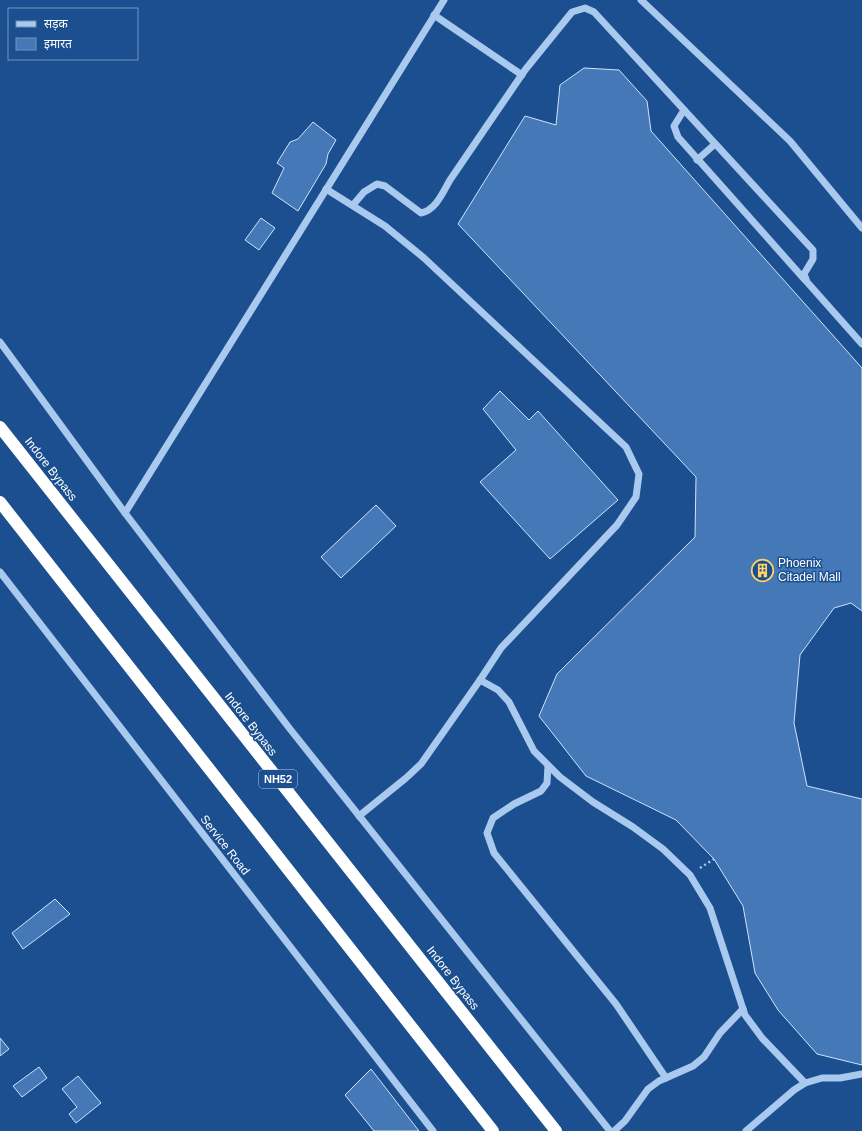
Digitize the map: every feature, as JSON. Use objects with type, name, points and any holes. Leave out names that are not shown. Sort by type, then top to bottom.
[{"type":"highway","name":"Indore Bypass","points":[[0,427],[556,1131]]},
{"type":"highway","points":[[0,502],[493,1131]]},
{"type":"street","points":[[124,513],[444,0]]},
{"type":"street","points":[[641,0],[790,141],[862,228]]},
{"type":"street","points":[[353,205],[364,192],[377,184],[385,186],[421,213],[427,212],[439,199],[450,180],[522,75],[572,12],[585,8],[594,12],[813,250],[813,259],[804,274],[807,282]]},
{"type":"street","points":[[434,15],[522,75]]},
{"type":"street","points":[[684,110],[674,126],[678,137],[862,344]]},
{"type":"street","points":[[698,160],[715,144]]},
{"type":"street","points":[[326,189],[385,226],[424,258],[626,447],[639,474],[636,497],[617,525],[501,648],[421,764],[359,816]]},
{"type":"street","points":[[0,342],[124,513],[290,729],[610,1131]]},
{"type":"street","name":"Service Road","points":[[0,572],[433,1131]]},
{"type":"street","points":[[480,680],[498,690],[509,702],[534,751],[548,766],[593,802],[633,827],[663,849],[690,875],[710,908],[745,1015],[762,1038],[805,1083]]},
{"type":"street","points":[[548,766],[547,783],[541,790],[514,804],[493,818],[487,833],[494,853],[616,1004],[666,1078]]},
{"type":"street","points":[[614,1131],[625,1120],[648,1089],[666,1078],[693,1066],[704,1057],[720,1033],[743,1009]]},
{"type":"street","points":[[746,1131],[794,1090],[805,1083],[822,1078],[840,1078],[862,1074]]},
{"type":"building","name":"Phoenix Citadel Mall","points":[[584,68],[619,70],[647,101],[651,131],[862,368],[862,611],[851,603],[834,608],[800,655],[794,723],[807,786],[862,799],[862,1065],[817,1054],[778,1010],[755,973],[743,906],[714,859],[676,820],[586,776],[539,716],[557,674],[695,537],[696,477],[458,224],[525,116],[556,125],[560,85]]},
{"type":"building","points":[[313,122],[336,140],[328,154],[326,164],[298,211],[272,193],[284,168],[277,163],[290,142],[298,139]]},
{"type":"building","points":[[261,218],[275,228],[259,250],[245,240]]},
{"type":"building","points":[[500,391],[529,420],[538,411],[618,500],[550,559],[480,482],[516,450],[483,409]]},
{"type":"building","points":[[376,505],[396,526],[341,578],[321,557]]},
{"type":"building","points":[[55,899],[70,914],[23,949],[12,933]]},
{"type":"building","points":[[0,1038],[9,1049],[0,1056]]},
{"type":"building","points":[[39,1067],[47,1078],[22,1097],[13,1086]]},
{"type":"building","points":[[371,1069],[419,1131],[374,1131],[345,1095]]},
{"type":"building","points":[[78,1076],[101,1103],[76,1123],[69,1114],[77,1107],[62,1089]]},
{"type":"place","name":"Phoenix Citadel Mall","points":[[762,570]]}]
